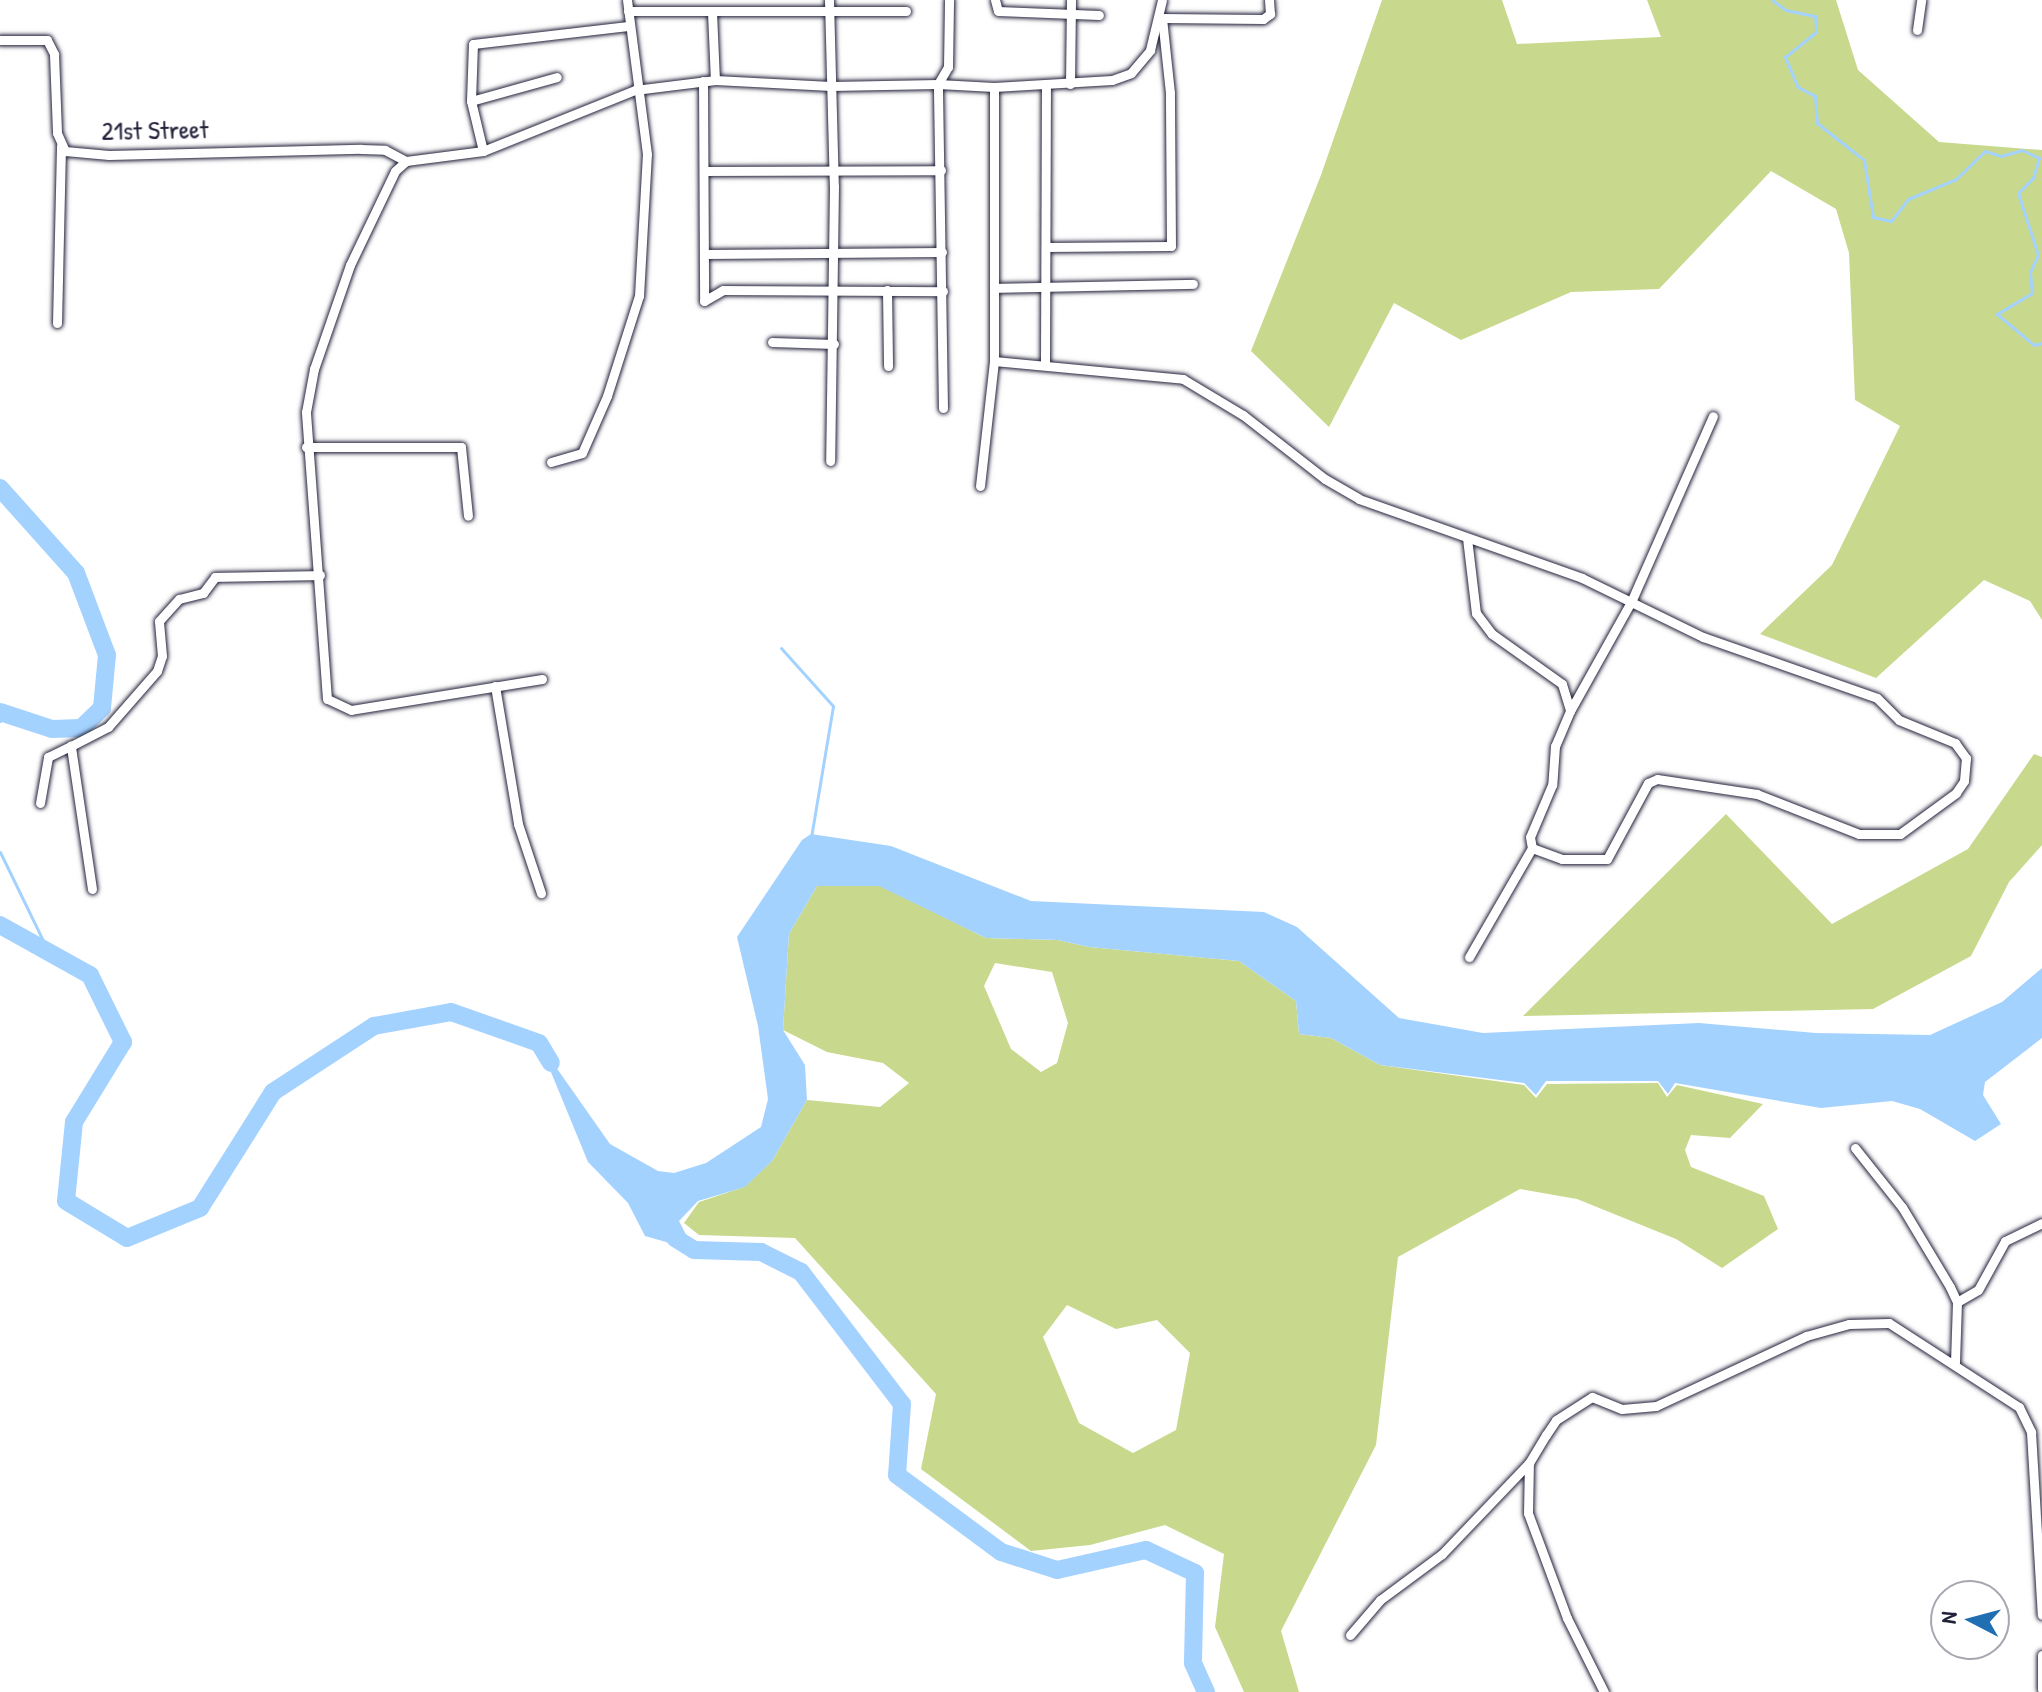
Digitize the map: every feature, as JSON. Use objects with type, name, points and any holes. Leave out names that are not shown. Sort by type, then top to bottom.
[{"type":"street","points":[[551,462],[582,453],[607,396],[639,296],[647,154],[635,90],[627,0]]},
{"type":"street","points":[[829,0],[834,170],[830,461]]},
{"type":"street","points":[[943,408],[938,84],[948,67],[949,0]]},
{"type":"street","points":[[995,0],[998,11],[1099,15]]},
{"type":"street","points":[[1070,84],[1071,0]]},
{"type":"street","points":[[1046,247],[1171,246],[1170,93],[1162,0]]},
{"type":"street","points":[[1162,18],[1263,19],[1270,14],[1269,0]]},
{"type":"street","points":[[1917,30],[1921,0]]},
{"type":"street","points":[[628,11],[906,11]]},
{"type":"street","points":[[712,12],[715,80]]},
{"type":"street","points":[[542,679],[370,708],[334,706],[327,699],[321,661],[320,575],[306,447],[314,369],[331,317],[383,194],[406,161],[483,151],[635,90],[703,81],[994,87],[1112,80],[1131,73],[1150,50],[1162,18]]},
{"type":"street","points":[[483,151],[471,101],[473,44],[628,26]]},
{"type":"street","points":[[0,40],[47,40],[54,54],[61,146],[57,323]]},
{"type":"street","points":[[471,101],[557,77]]},
{"type":"street","points":[[703,81],[704,301],[723,290],[943,291]]},
{"type":"street","points":[[1045,362],[1046,85]]},
{"type":"street","points":[[980,486],[994,361],[994,87]]},
{"type":"street","name":"21st Street","points":[[61,146],[73,153],[109,155],[385,150],[406,161]]},
{"type":"street","points":[[705,171],[941,170]]},
{"type":"street","points":[[705,254],[942,252]]},
{"type":"street","points":[[994,288],[1193,284]]},
{"type":"street","points":[[887,290],[888,366]]},
{"type":"street","points":[[772,342],[834,344]]},
{"type":"street","points":[[994,361],[1045,362],[1183,379],[1243,415],[1325,479],[1359,499],[1582,578],[1703,637],[1877,698],[1899,720],[1962,749],[1964,781],[1944,805],[1910,827],[1875,835],[1814,821],[1757,794],[1652,780],[1607,859],[1562,859],[1532,848]]},
{"type":"street","points":[[1469,957],[1532,848],[1530,837],[1552,785],[1555,746],[1570,711],[1631,602],[1713,416]]},
{"type":"street","points":[[306,447],[461,447],[468,516]]},
{"type":"street","points":[[1467,538],[1466,566],[1476,613],[1492,634],[1562,684],[1570,711]]},
{"type":"street","points":[[40,803],[48,757],[108,727],[157,671],[162,656],[159,621],[179,599],[203,593],[215,577],[320,575]]},
{"type":"street","points":[[495,686],[518,824],[541,893]]},
{"type":"street","points":[[71,746],[92,889]]},
{"type":"street","points":[[1855,1148],[1902,1207],[1957,1302],[1955,1362]]},
{"type":"street","points":[[1957,1302],[1978,1290],[2005,1241],[2042,1223]]},
{"type":"street","points":[[1350,1635],[1380,1600],[1442,1554],[1529,1463],[1556,1420],[1582,1401],[1601,1396],[1637,1410],[1656,1406],[1827,1328],[1889,1323],[1955,1362],[2019,1407],[2028,1422],[2042,1615]]},
{"type":"street","points":[[1529,1463],[1528,1513],[1567,1618],[1604,1692]]},
{"type":"street","points":[[2042,1655],[2042,1689]]},
{"type":"green space","points":[[1382,0],[1502,0],[1517,44],[1661,37],[1647,0],[1836,0],[1858,70],[1939,142],[2042,150],[2042,620],[2030,601],[1984,580],[1876,678],[1760,634],[1832,565],[1900,426],[1855,400],[1849,253],[1836,209],[1771,171],[1659,289],[1571,292],[1461,340],[1394,303],[1329,427],[1251,351],[1321,175]]},
{"type":"green space","points":[[2034,754],[2042,757],[2042,845],[2009,882],[1971,956],[1873,1009],[1523,1016],[1726,814],[1832,924],[1968,849]]},
{"type":"green space","points":[[879,885],[986,938],[1058,940],[1089,947],[1239,961],[1296,1001],[1299,1034],[1331,1038],[1380,1065],[1524,1085],[1536,1098],[1547,1084],[1658,1083],[1667,1097],[1677,1085],[1763,1104],[1730,1138],[1691,1135],[1685,1150],[1691,1167],[1764,1196],[1778,1229],[1722,1268],[1676,1239],[1577,1199],[1520,1189],[1398,1257],[1376,1445],[1281,1631],[1299,1692],[1244,1692],[1215,1627],[1224,1554],[1165,1525],[1090,1545],[1031,1551],[921,1469],[936,1394],[795,1238],[699,1235],[684,1223],[699,1202],[744,1187],[772,1161],[807,1100],[880,1107],[909,1083],[883,1063],[827,1052],[783,1030],[789,934],[817,886]],"holes":[[[995,963],[1052,972],[1068,1023],[1057,1063],[1041,1072],[1011,1049],[984,986]],[[1067,1305],[1116,1329],[1157,1320],[1190,1353],[1176,1430],[1133,1453],[1079,1423],[1043,1337]]]},
{"type":"water","points":[[811,834],[891,846],[1031,901],[1264,912],[1297,927],[1399,1018],[1483,1033],[1699,1023],[1816,1033],[1930,1035],[2002,1002],[2042,968],[2042,1038],[1985,1082],[1983,1095],[2001,1124],[1975,1141],[1920,1109],[1892,1101],[1821,1108],[1675,1083],[1668,1094],[1658,1081],[1546,1081],[1536,1095],[1524,1083],[1380,1065],[1331,1038],[1299,1034],[1296,1001],[1239,961],[1089,947],[1058,940],[986,938],[879,886],[817,886],[789,934],[783,1030],[805,1065],[807,1100],[772,1161],[745,1187],[698,1201],[679,1221],[694,1250],[645,1236],[628,1203],[588,1162],[539,1043],[610,1144],[658,1171],[674,1173],[706,1163],[761,1127],[768,1099],[758,1026],[737,937],[802,840]]},
{"type":"waterway","points":[[1772,0],[1786,10],[1815,16],[1816,32],[1785,57],[1798,87],[1815,96],[1817,123],[1864,160],[1873,217],[1891,221],[1908,199],[1956,179],[1985,151],[2001,156],[2022,150],[2039,158],[2033,178],[2018,193],[2038,255],[2030,272],[2032,293],[1997,314],[2034,345],[2042,343]]},
{"type":"waterway","points":[[0,488],[76,573],[107,655],[102,708],[81,728],[52,729],[0,712]]},
{"type":"waterway","points":[[781,648],[833,706],[811,838]]},
{"type":"waterway","points":[[0,721],[8,714]]},
{"type":"waterway","points":[[0,852],[47,949]]},
{"type":"waterway","points":[[0,925],[90,975],[123,1042],[74,1122],[66,1201],[127,1238],[200,1208],[273,1092],[374,1026],[451,1012],[539,1043],[551,1063]]},
{"type":"waterway","points":[[675,1238],[694,1250],[761,1252],[801,1272],[902,1404],[897,1475],[1001,1552],[1057,1570],[1146,1550],[1195,1573],[1193,1663],[1206,1692]]}]
